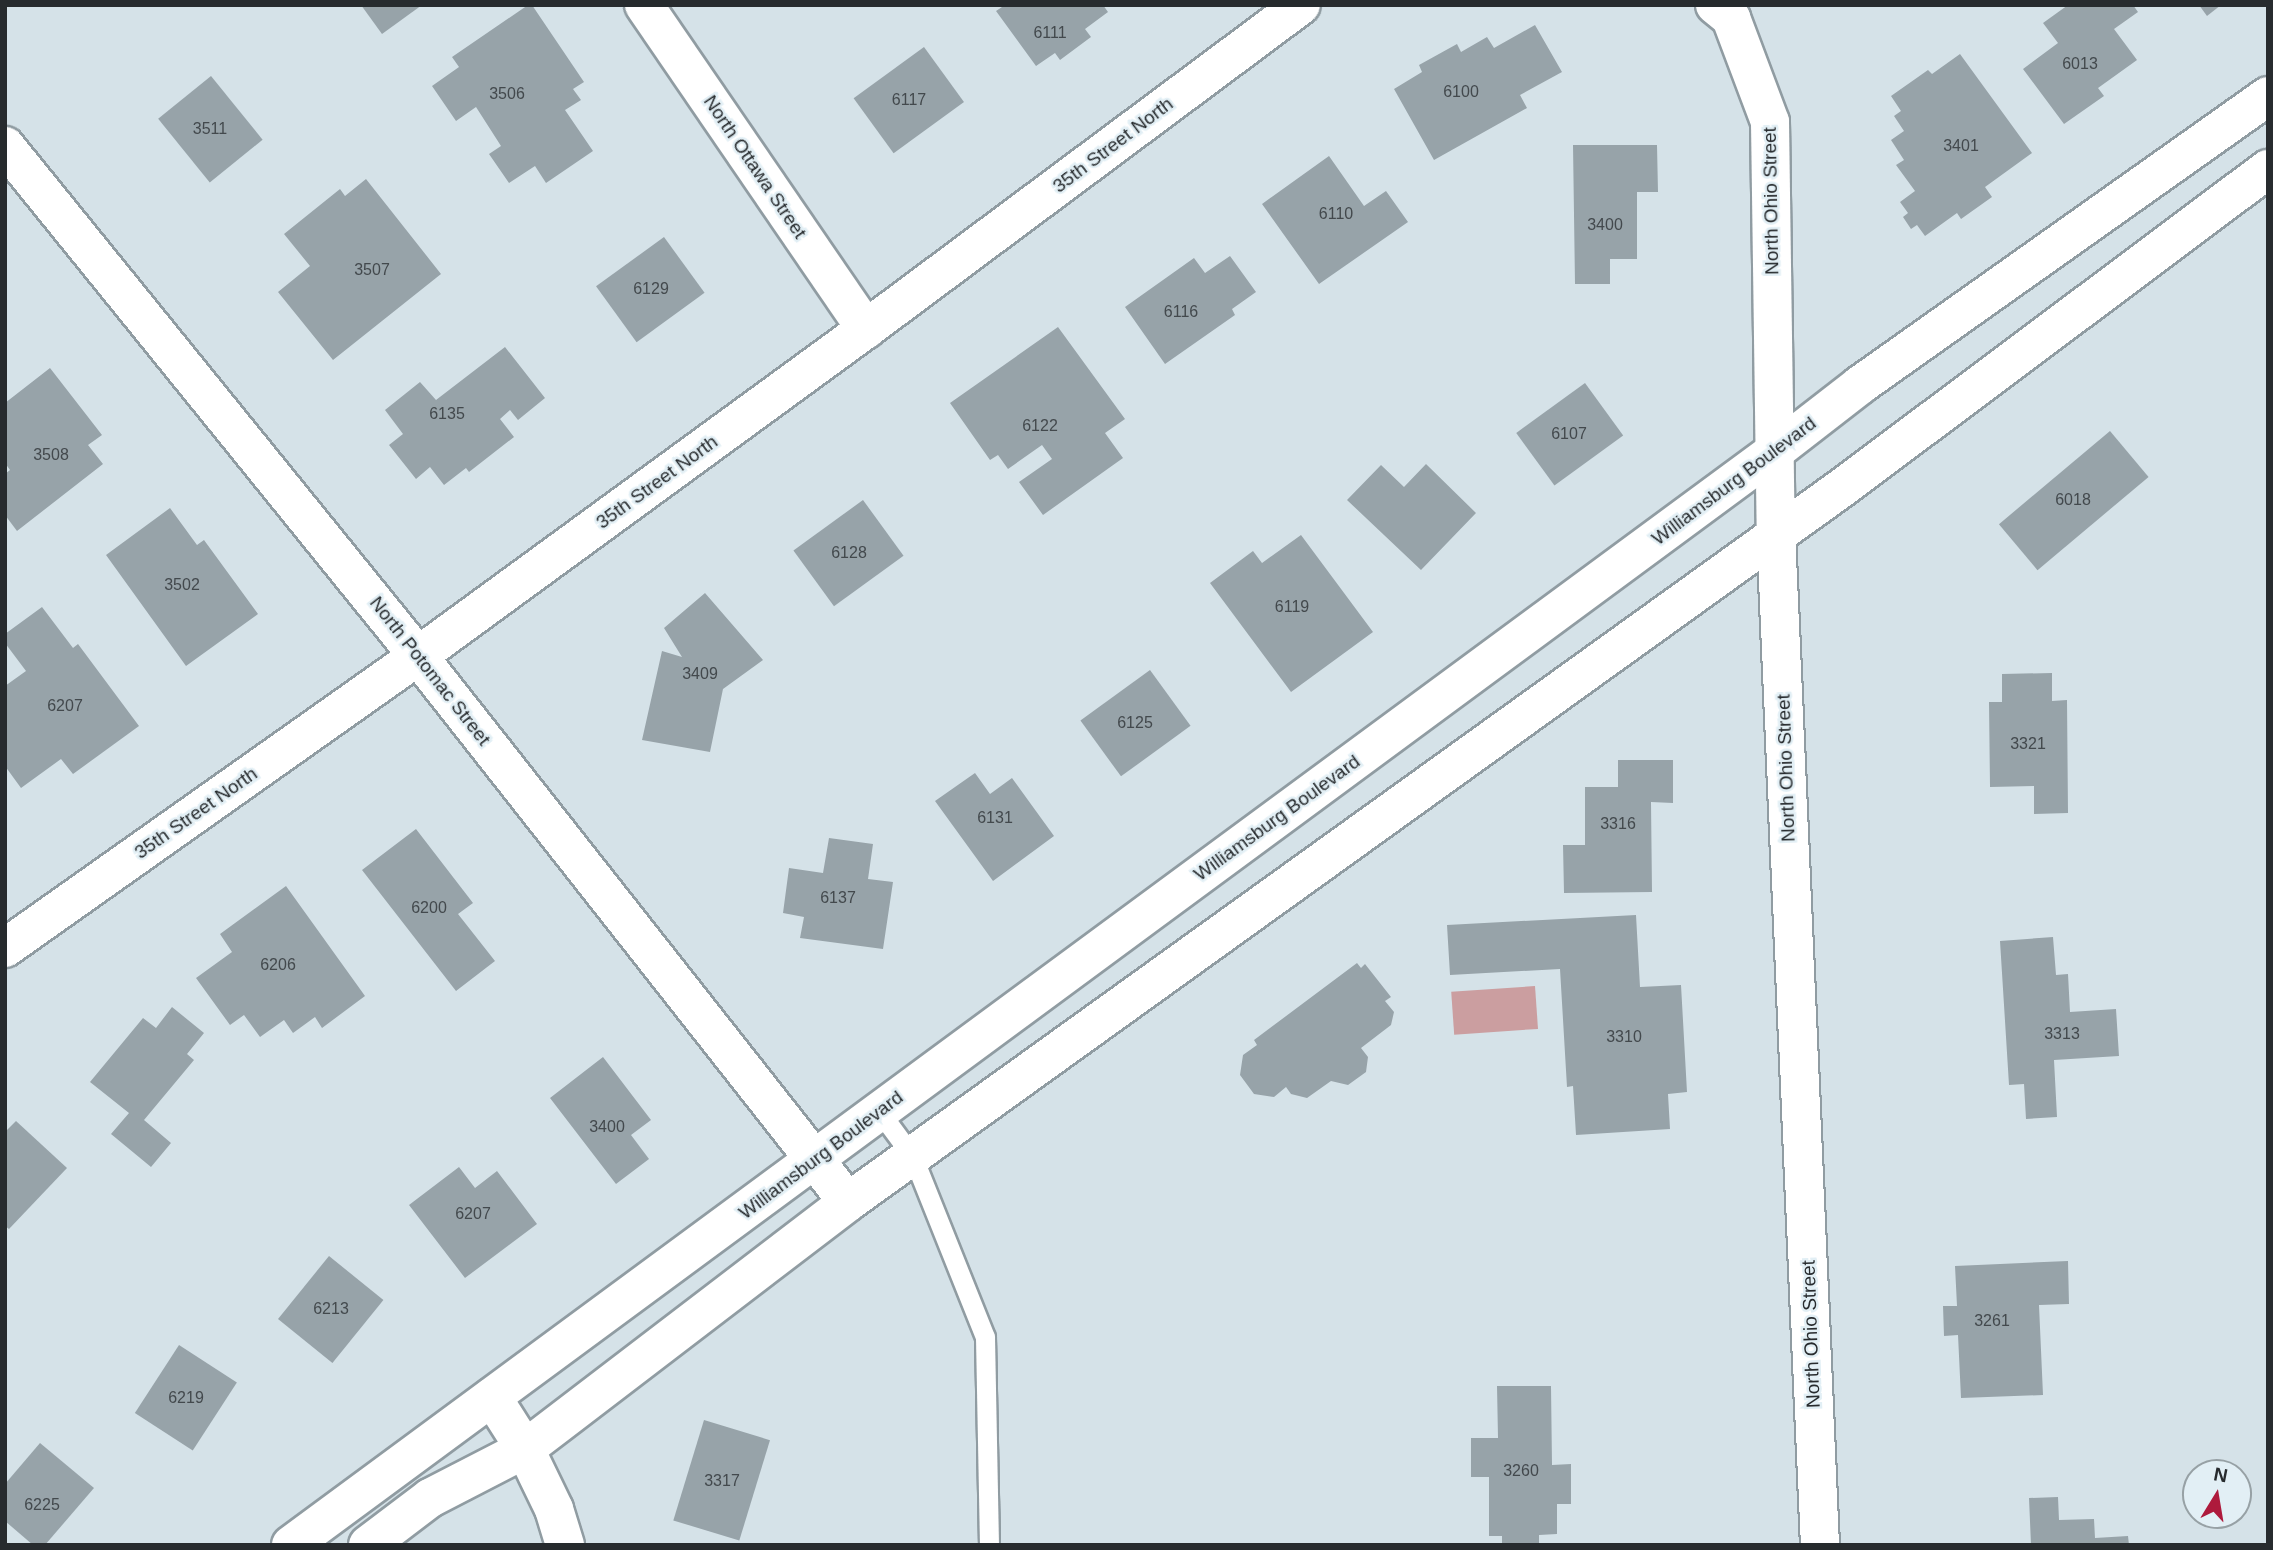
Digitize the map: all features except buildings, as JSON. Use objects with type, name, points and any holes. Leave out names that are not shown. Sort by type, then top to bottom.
[{"type":"street","name":"North Ottawa Street","points":[[644,5],[866,329]]},
{"type":"street","name":"35th Street North","points":[[5,948],[418,656],[866,329],[1300,5]]},
{"type":"street","name":"North Ohio Street","points":[[1715,5],[1731,18],[1770,122],[1776,534],[1820,1545]]},
{"type":"street","name":"Williamsburg Boulevard","points":[[291,1545],[1775,452],[1860,386],[2268,96]]},
{"type":"street","name":"North Potomac Street","points":[[5,146],[418,656],[813,1161],[848,1202]]},
{"type":"street","points":[[368,1545],[430,1498],[525,1448],[848,1202],[1843,487],[2268,169]]},
{"type":"street","points":[[492,1397],[525,1448],[554,1509],[565,1545]]},
{"type":"lane","points":[[879,1111],[913,1157],[985,1337],[989,1545]]},
{"type":"shaded area","points":[[1535,986],[1538,1029],[1454,1035],[1451,992]]}]
